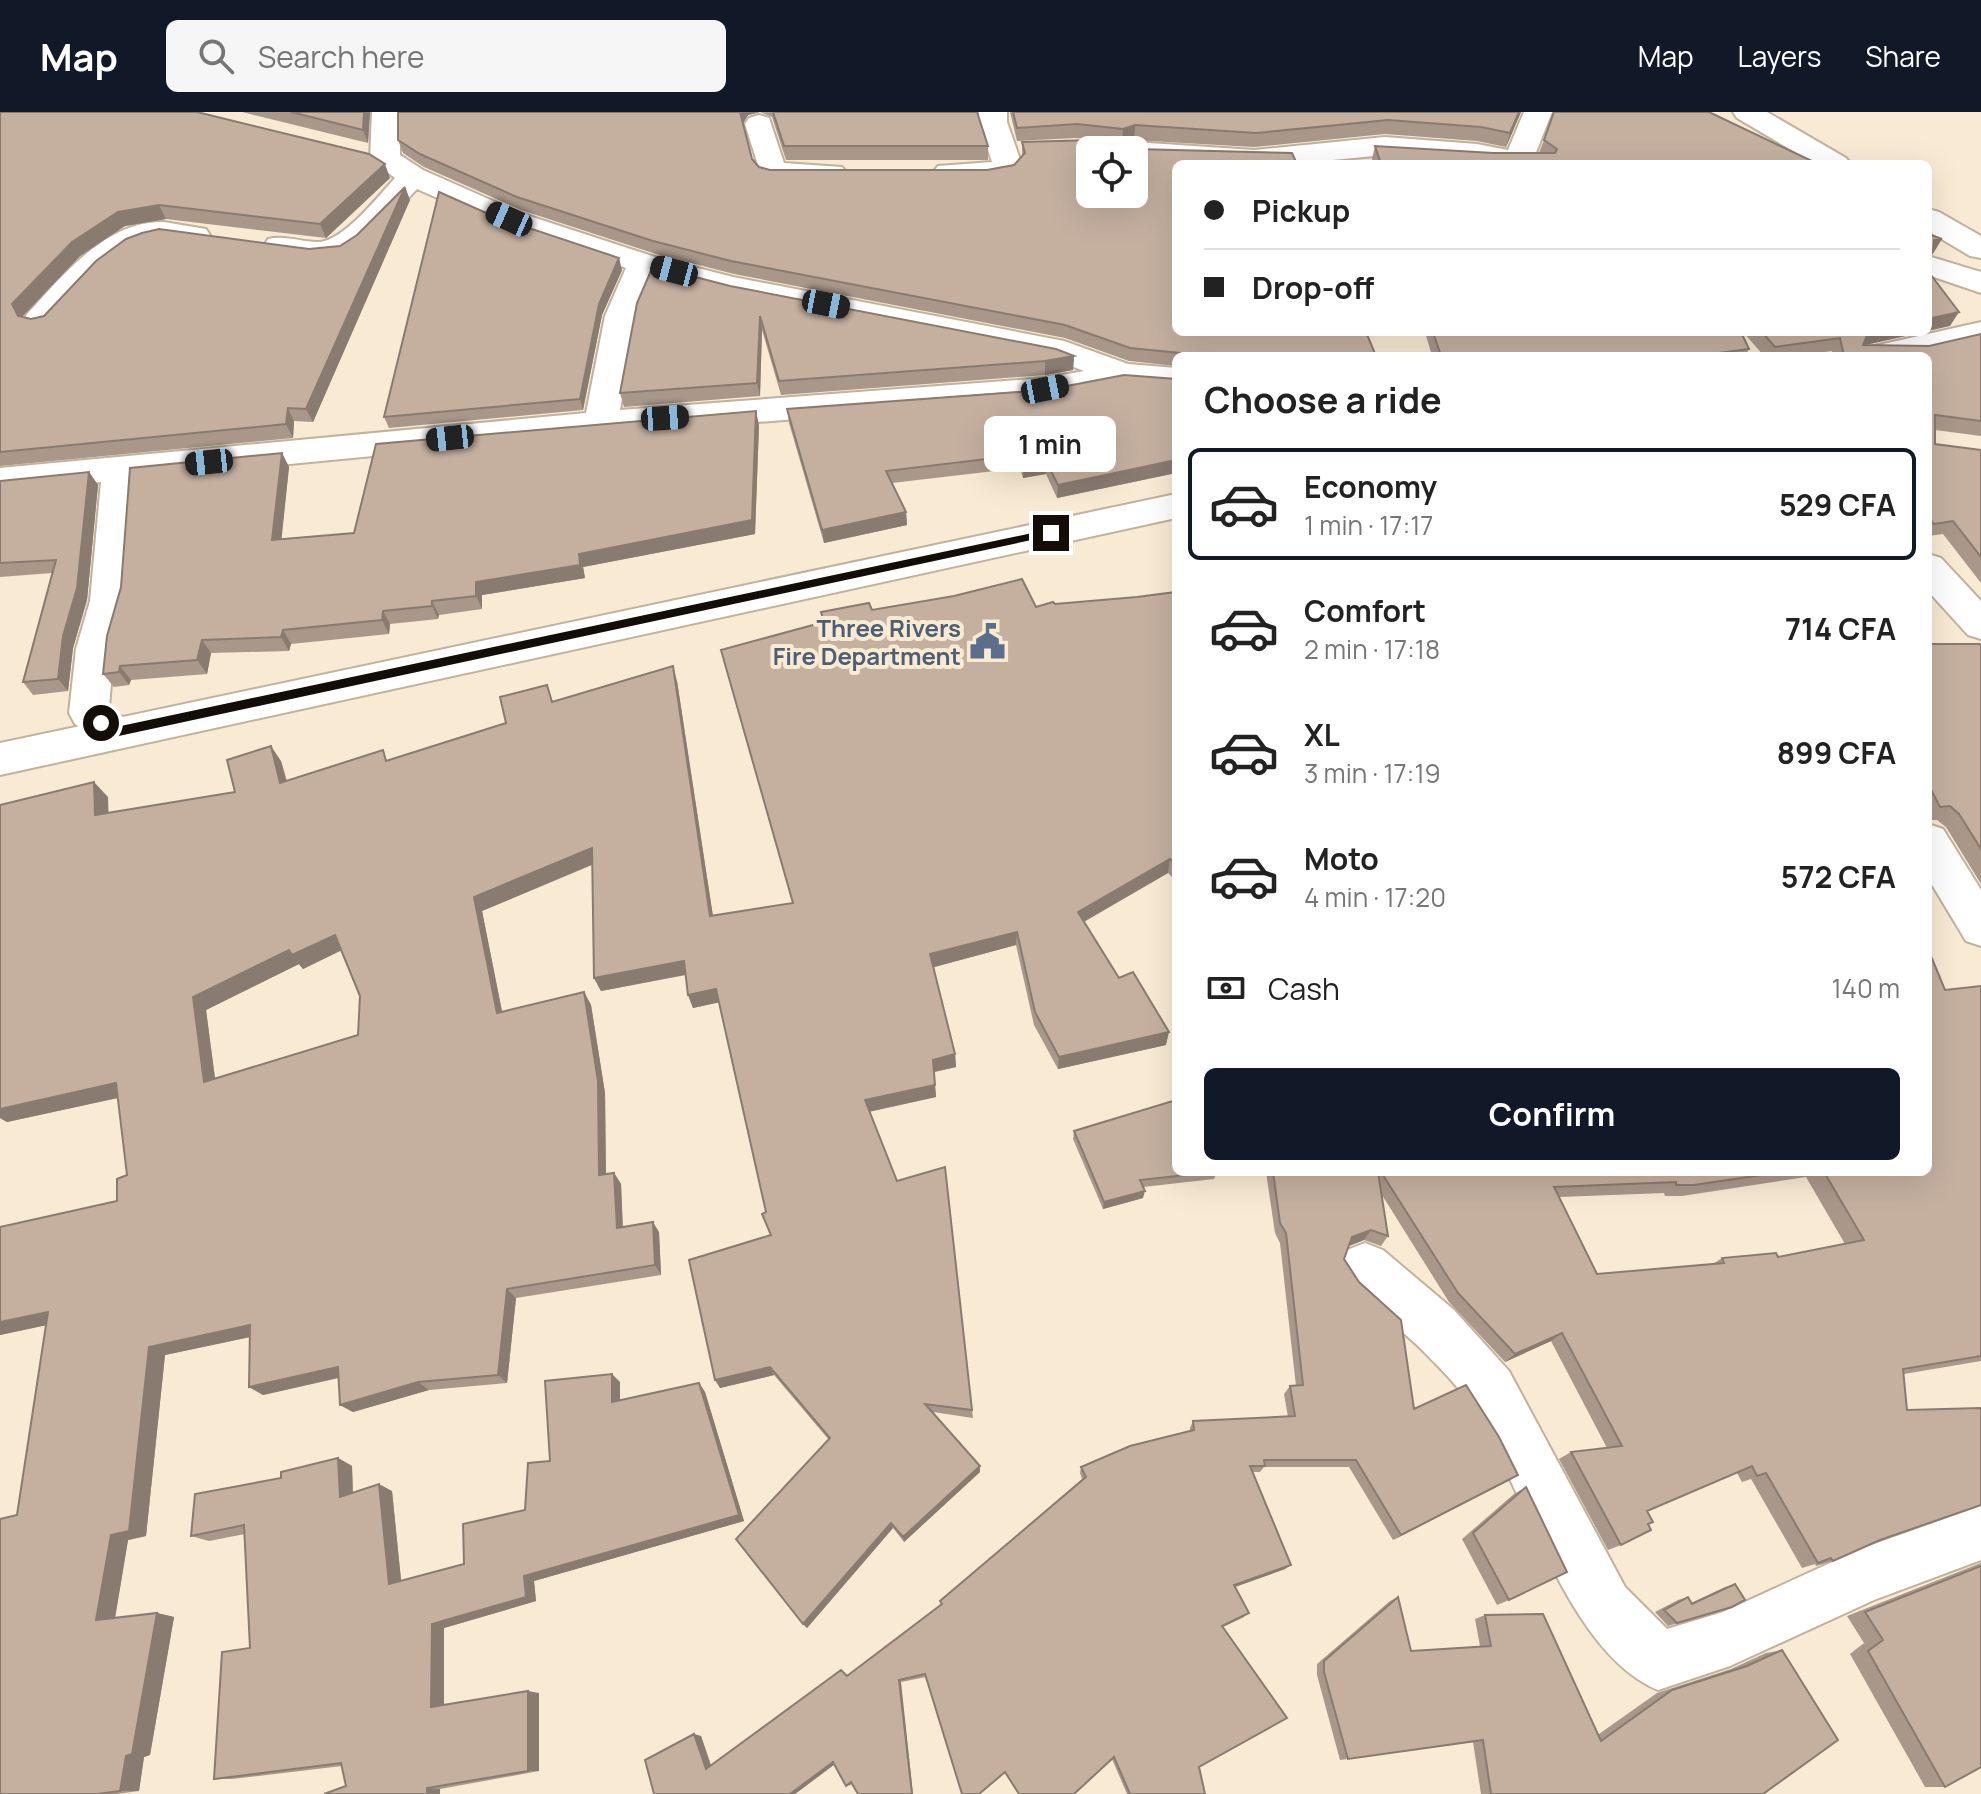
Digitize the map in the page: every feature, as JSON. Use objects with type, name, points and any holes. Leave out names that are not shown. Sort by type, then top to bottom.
[{"type":"street","points":[[386,112],[371,156],[509,219],[644,264],[733,287],[1064,351],[1123,374],[1172,379]]},
{"type":"street","points":[[916,172],[1002,171],[1007,165],[993,122],[993,112]]},
{"type":"street","points":[[1527,160],[1538,112]]},
{"type":"street","points":[[1748,112],[1829,160]]},
{"type":"street","points":[[759,124],[772,172],[858,173]]},
{"type":"street","points":[[1148,152],[1254,159],[1385,146],[1477,153],[1516,160]]},
{"type":"street","points":[[39,320],[67,290],[129,238],[144,232],[166,231],[315,251],[334,250],[349,240],[413,176]]},
{"type":"street","points":[[1932,220],[1981,249]]},
{"type":"street","points":[[601,423],[621,316],[644,264]]},
{"type":"street","points":[[1932,266],[1981,283]]},
{"type":"street","points":[[1891,352],[1981,332]]},
{"type":"street","points":[[0,480],[601,423],[1045,389],[1123,374]]},
{"type":"street","points":[[114,732],[89,713],[95,649],[109,601],[119,471]]},
{"type":"street","points":[[0,759],[114,732],[1172,507]]},
{"type":"street","points":[[1932,571],[1981,625]]},
{"type":"street","points":[[1932,848],[1981,928]]},
{"type":"street","points":[[1365,1267],[1436,1328],[1491,1389],[1605,1607],[1658,1661],[1730,1638],[1863,1576],[1981,1533]]},
{"type":"building","points":[[0,112],[197,112],[369,154],[385,164],[320,224],[159,205],[118,212],[72,242],[12,304],[18,316],[31,319],[44,316],[96,261],[126,239],[159,229],[309,249],[340,246],[357,235],[405,187],[306,409],[288,408],[286,424],[0,452]]},
{"type":"building","points":[[291,112],[364,112],[363,130]]},
{"type":"building","points":[[398,112],[740,112],[752,159],[759,167],[770,170],[987,170],[1014,165],[1025,153],[1022,142],[1076,141],[1076,208],[1148,208],[1148,149],[1292,153],[1295,160],[1172,160],[1172,336],[1368,336],[1374,352],[1172,352],[1130,348],[1065,325],[731,261],[653,241],[517,197],[420,154],[398,140]]},
{"type":"building","points":[[773,112],[977,112],[988,146],[784,146]]},
{"type":"building","points":[[1013,112],[1519,112],[1510,133],[1481,127],[1388,120],[1256,133],[1135,125],[1123,129],[1077,124],[1017,128]]},
{"type":"building","points":[[1554,112],[1709,112],[1810,160],[1380,160],[1375,146],[1493,153],[1555,153],[1557,149],[1544,140]]},
{"type":"building","points":[[439,192],[493,216],[619,258],[599,304],[580,399],[384,417]]},
{"type":"building","points":[[1932,235],[1942,239],[1934,240],[1933,251]]},
{"type":"building","points":[[653,266],[730,286],[1056,349],[1074,356],[1045,361],[779,381],[760,316],[757,383],[620,393],[637,303]]},
{"type":"building","points":[[1932,276],[1959,312],[1932,318]]},
{"type":"building","points":[[1981,334],[1981,421],[1935,415],[1935,444],[1981,450],[1981,557],[1953,521],[1932,522],[1932,352],[1843,352],[1840,338],[1775,347],[1765,336],[1867,336],[1863,345],[1929,346]]},
{"type":"building","points":[[1434,336],[1743,336],[1749,349],[1726,352],[1440,352]]},
{"type":"building","points":[[1124,375],[1172,379],[1172,461],[1058,485],[1046,461],[1024,464],[1020,455],[886,471],[906,512],[822,530],[787,409],[1046,390]]},
{"type":"building","points":[[756,411],[752,520],[579,554],[580,565],[476,582],[476,596],[432,601],[432,606],[383,611],[382,620],[283,630],[281,637],[202,640],[197,660],[120,666],[119,672],[103,674],[107,636],[121,587],[130,468],[282,453],[272,540],[354,533],[376,444]]},
{"type":"building","points":[[89,472],[77,588],[63,636],[58,679],[23,682],[56,560],[0,563],[0,481]]},
{"type":"building","points":[[1022,579],[1036,607],[1053,602],[1172,593],[1172,861],[1170,859],[1078,912],[1119,978],[1133,972],[1169,1032],[1059,1057],[1035,1012],[1017,932],[930,954],[955,1054],[933,1060],[935,1085],[865,1100],[897,1181],[945,1167],[972,1410],[925,1404],[980,1466],[903,1537],[891,1523],[803,1624],[736,1539],[830,1438],[770,1367],[715,1380],[689,1260],[771,1235],[762,1214],[766,1212],[716,989],[688,995],[684,961],[594,978],[592,848],[474,897],[497,1013],[584,992],[598,1081],[599,1175],[614,1173],[617,1228],[653,1222],[655,1265],[507,1289],[498,1375],[418,1382],[340,1405],[338,1367],[249,1387],[250,1325],[149,1347],[129,1531],[111,1535],[96,1620],[157,1613],[132,1754],[126,1756],[120,1791],[97,1794],[0,1794],[0,1519],[17,1515],[48,1312],[0,1322],[0,1227],[117,1201],[117,1179],[127,1175],[116,1083],[0,1109],[0,805],[94,782],[95,815],[235,792],[227,760],[271,746],[280,783],[383,750],[386,761],[506,723],[500,697],[547,685],[552,702],[673,666],[710,916],[793,903],[721,650],[824,622],[821,612],[869,603],[872,610],[954,596]],"holes":[[[335,935],[360,996],[358,1035],[204,1082],[193,997],[289,950],[292,955]]]},
{"type":"building","points":[[1932,644],[1980,644],[1981,849],[1959,814],[1950,806],[1940,807],[1932,792]]},
{"type":"building","points":[[1932,959],[1945,990],[1981,986],[1981,1356],[1903,1369],[1907,1410],[1981,1408],[1981,1505],[1880,1540],[1833,1561],[1831,1558],[1818,1563],[1766,1473],[1757,1476],[1752,1466],[1647,1511],[1653,1522],[1648,1524],[1651,1530],[1621,1545],[1571,1452],[1622,1446],[1562,1333],[1515,1354],[1458,1293],[1384,1176],[1755,1176],[1694,1185],[1676,1185],[1676,1182],[1554,1187],[1597,1274],[1724,1263],[1722,1258],[1776,1253],[1778,1257],[1864,1240],[1826,1176],[1932,1176]]},
{"type":"building","points":[[1172,1101],[1172,1176],[1176,1176],[1140,1180],[1145,1191],[1104,1202],[1074,1131]]},
{"type":"building","points":[[1274,1176],[1379,1176],[1388,1236],[1371,1230],[1352,1237],[1344,1259],[1359,1282],[1401,1320],[1414,1409],[1466,1385],[1499,1437],[1518,1475],[1401,1535],[1356,1460],[1264,1460],[1265,1466],[1250,1466],[1291,1565],[1234,1585],[1249,1613],[1222,1626],[1287,1718],[1199,1767],[1205,1794],[1130,1794],[1114,1757],[1074,1794],[1019,1794],[1005,1772],[979,1794],[962,1794],[925,1674],[899,1680],[912,1794],[858,1794],[851,1782],[846,1786],[833,1762],[790,1794],[654,1794],[645,1760],[694,1734],[706,1769],[841,1670],[847,1676],[942,1604],[940,1601],[1086,1477],[1081,1467],[1130,1446],[1194,1430],[1193,1421],[1295,1416],[1290,1386],[1303,1385],[1286,1233],[1280,1223]]},
{"type":"building","points":[[612,1374],[612,1402],[699,1383],[739,1515],[524,1576],[526,1597],[432,1624],[431,1707],[528,1691],[528,1771],[427,1788],[427,1794],[324,1794],[346,1786],[341,1763],[214,1779],[222,1652],[250,1648],[244,1525],[191,1536],[195,1494],[281,1478],[281,1472],[338,1458],[340,1497],[379,1484],[389,1584],[464,1564],[463,1524],[525,1510],[528,1463],[550,1461],[545,1381]]},
{"type":"building","points":[[1526,1487],[1567,1572],[1509,1600],[1473,1533]]},
{"type":"building","points":[[1981,1566],[1981,1767],[1945,1787],[1868,1651],[1883,1640],[1865,1612]]},
{"type":"building","points":[[1735,1584],[1745,1600],[1732,1607],[1677,1623],[1664,1610],[1688,1597],[1692,1604]]},
{"type":"building","points":[[1398,1597],[1411,1651],[1491,1646],[1485,1615],[1543,1614],[1601,1741],[1672,1690],[1747,1666],[1782,1650],[1838,1740],[1763,1794],[1491,1794],[1483,1740],[1348,1759],[1324,1672],[1324,1661]]},
{"type":"place","name":"Three Rivers Fire Department","points":[[987,641]]},
{"type":"route","points":[[101,723],[114,732],[1051,533]]}]
